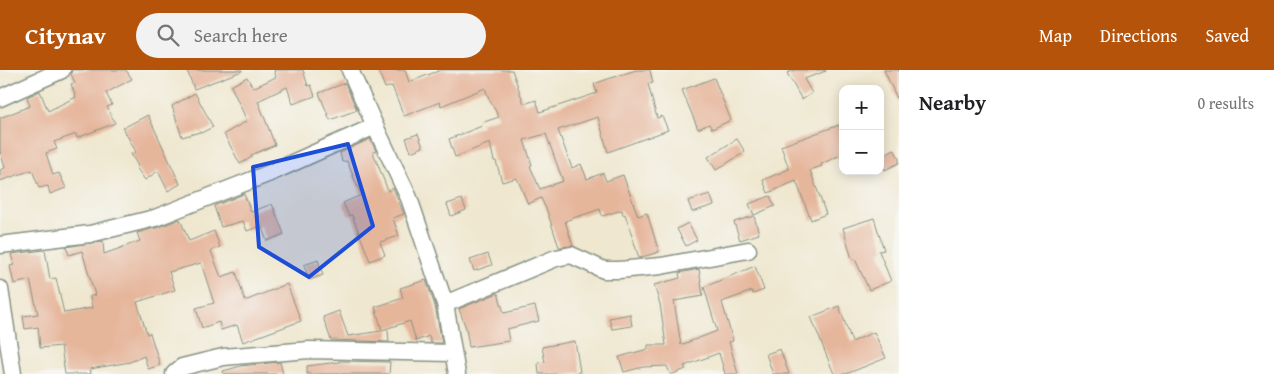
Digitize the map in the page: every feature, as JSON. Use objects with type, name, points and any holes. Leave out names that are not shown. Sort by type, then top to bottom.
[{"type":"street","points":[[0,98],[62,70]]},
{"type":"street","points":[[350,70],[409,198],[445,304],[457,374]]},
{"type":"street","points":[[0,245],[90,234],[155,218],[270,173],[375,126]]},
{"type":"street","points":[[445,304],[556,258],[571,255],[604,270],[619,270],[661,266],[748,250]]},
{"type":"street","points":[[0,289],[13,374]]},
{"type":"street","points":[[174,374],[182,367],[223,357],[310,350],[452,353]]},
{"type":"highlighted area","points":[[348,144],[373,226],[309,277],[259,247],[253,167]]},
{"type":"building","points":[[72,70],[126,70],[132,79],[106,93],[112,105],[107,107],[115,123],[77,138],[76,134],[54,142],[57,149],[46,153],[53,175],[59,173],[66,188],[50,194],[48,186],[39,188],[32,170],[0,181],[0,170],[5,168],[0,151],[0,118],[30,106],[27,97],[40,91],[48,111],[76,97],[71,84],[75,83],[71,74]]},
{"type":"building","points":[[187,70],[242,70],[242,71],[194,89]]},
{"type":"building","points":[[274,70],[303,70],[308,86],[311,85],[315,96],[293,104],[287,87],[258,101],[275,145],[251,155],[252,157],[240,164],[224,134],[247,121],[231,86],[247,77],[253,88],[276,77]]},
{"type":"building","points":[[378,70],[405,70],[409,82],[441,70],[512,70],[524,104],[536,100],[540,112],[597,93],[594,84],[636,70],[650,70],[653,83],[648,84],[657,118],[662,116],[668,130],[608,152],[598,117],[558,130],[572,168],[581,164],[587,179],[603,173],[606,181],[623,175],[638,216],[647,213],[659,252],[639,258],[622,210],[602,216],[600,209],[565,221],[573,246],[559,247],[541,198],[528,204],[517,178],[502,182],[490,143],[455,157],[449,139],[482,126],[481,123],[499,117],[485,88],[441,106],[440,102],[404,116],[392,86],[385,88]],"holes":[[[546,134],[563,181],[540,189],[530,166],[532,165],[524,140]]]},
{"type":"building","points":[[795,70],[826,71],[804,79],[812,93],[802,100],[787,73]]},
{"type":"building","points":[[884,70],[899,70],[899,103]]},
{"type":"building","points":[[714,78],[731,120],[712,129],[709,124],[698,129],[682,90]]},
{"type":"building","points":[[345,83],[357,110],[330,120],[319,93]]},
{"type":"building","points":[[195,93],[213,127],[201,133],[182,137],[172,106]]},
{"type":"building","points":[[148,115],[180,184],[168,191],[158,171],[145,180],[136,167],[138,166],[131,154],[136,152],[123,128]]},
{"type":"building","points":[[839,125],[839,156],[821,164],[822,166],[810,170],[826,214],[811,220],[796,181],[768,193],[763,180],[789,169],[781,146]]},
{"type":"building","points":[[418,134],[423,147],[411,152],[406,138]]},
{"type":"building","points":[[370,139],[376,151],[373,152],[388,191],[393,188],[404,214],[393,218],[399,236],[380,242],[385,255],[370,261],[352,215],[349,216],[343,203],[361,195],[347,161],[342,162],[340,153]]},
{"type":"building","points":[[737,139],[745,152],[716,170],[708,157]]},
{"type":"building","points":[[894,149],[899,158],[899,163],[885,170],[884,155]]},
{"type":"building","points":[[244,194],[251,212],[272,204],[284,234],[267,241],[261,226],[247,231],[243,221],[221,227],[214,206]]},
{"type":"building","points":[[710,194],[714,205],[692,212],[688,201]]},
{"type":"building","points":[[770,196],[775,206],[754,215],[749,204]]},
{"type":"building","points":[[462,199],[466,210],[451,216],[447,204]]},
{"type":"building","points":[[754,216],[759,234],[740,240],[734,222]]},
{"type":"building","points":[[874,218],[884,250],[879,251],[891,281],[869,290],[855,259],[852,259],[843,228]]},
{"type":"building","points":[[180,219],[189,241],[214,231],[220,247],[211,251],[221,277],[236,272],[245,301],[287,284],[301,321],[243,342],[237,325],[221,330],[219,322],[202,328],[196,308],[214,303],[201,263],[169,272],[175,290],[137,302],[147,334],[150,333],[160,365],[148,369],[144,356],[130,362],[90,369],[91,374],[65,374],[61,346],[40,348],[38,327],[25,329],[23,316],[38,314],[30,280],[14,284],[10,266],[14,265],[11,254],[45,250],[50,279],[56,278],[64,313],[92,308],[90,296],[95,295],[82,251],[69,255],[66,247],[103,241],[104,254],[140,241],[137,233]]},
{"type":"building","points":[[688,223],[697,240],[686,246],[677,229]]},
{"type":"building","points":[[488,254],[492,265],[474,271],[470,260]]},
{"type":"building","points":[[318,260],[323,275],[309,280],[304,265]]},
{"type":"building","points":[[755,266],[764,290],[753,294],[752,291],[722,302],[733,341],[729,342],[738,374],[725,374],[719,353],[684,366],[686,369],[673,374],[670,374],[667,366],[643,367],[624,372],[619,357],[648,349],[648,345],[666,345],[660,304],[654,285],[680,278],[679,273],[699,269],[703,296],[674,301],[681,345],[717,331],[704,287]]},
{"type":"building","points":[[426,280],[435,306],[442,343],[431,343],[429,336],[416,341],[410,321],[382,330],[375,307],[403,298],[400,288]]},
{"type":"building","points":[[498,293],[504,313],[535,306],[539,321],[507,329],[509,341],[469,347],[466,328],[459,309]]},
{"type":"building","points":[[839,306],[852,342],[874,332],[886,358],[846,374],[834,374],[811,317]]},
{"type":"building","points":[[339,311],[348,336],[388,330],[389,342],[331,340],[323,317]]},
{"type":"building","points":[[630,314],[632,326],[612,329],[609,318]]},
{"type":"building","points":[[575,341],[580,372],[539,374],[538,363],[545,362],[542,347]]},
{"type":"building","points":[[780,349],[789,374],[773,374],[766,354]]},
{"type":"building","points":[[339,361],[390,362],[389,374],[307,374],[307,366]]},
{"type":"building","points":[[280,362],[283,374],[224,374],[223,371],[241,366]]}]
